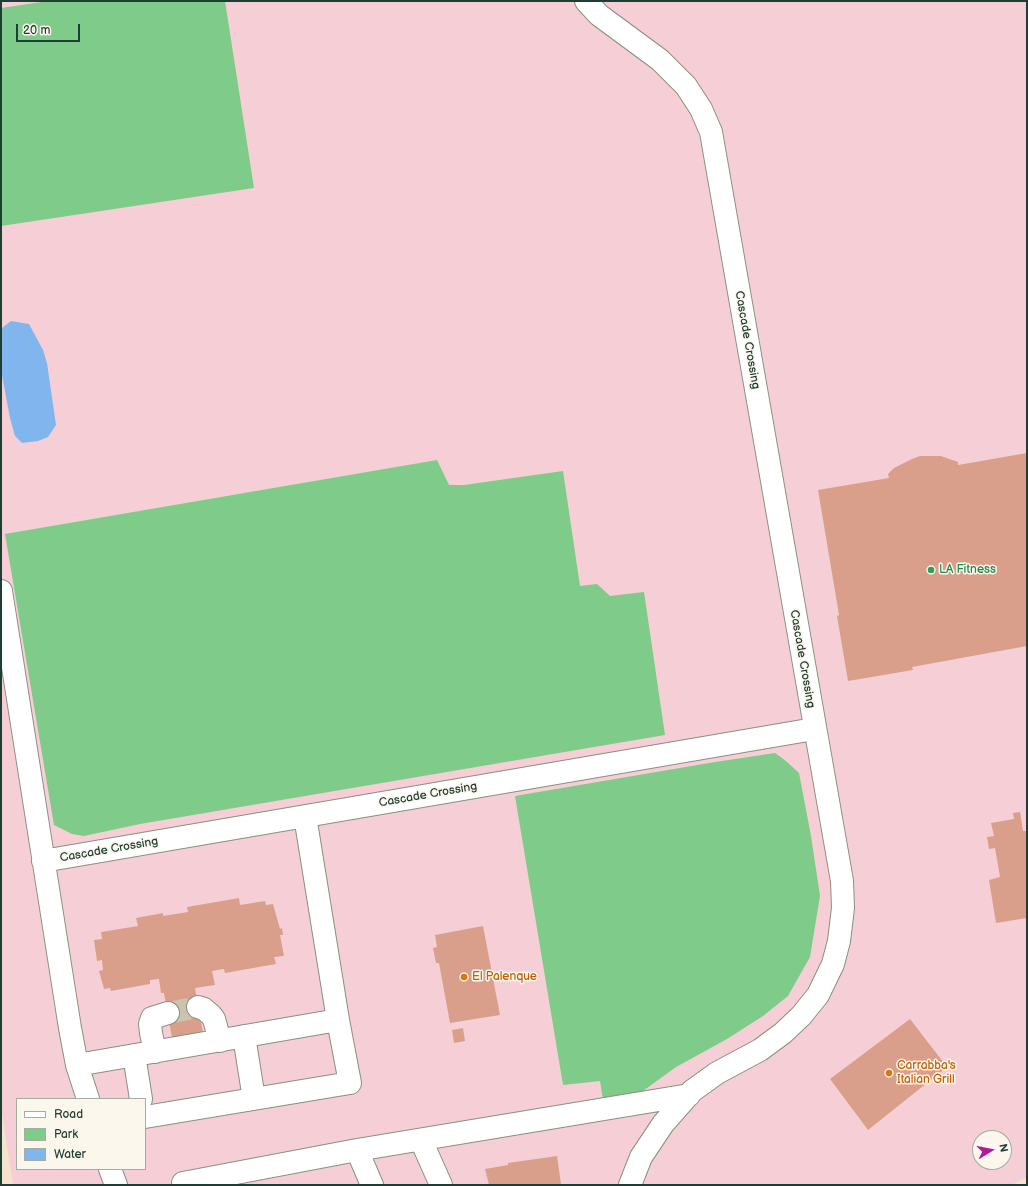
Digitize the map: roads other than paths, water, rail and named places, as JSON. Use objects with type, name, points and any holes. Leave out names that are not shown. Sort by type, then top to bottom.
[{"type":"lane","name":"Cascade Crossing","points":[[586,1],[599,15],[660,60],[686,86],[701,108],[710,132],[842,882],[843,908],[839,942],[833,964],[818,995],[801,1016],[783,1033],[760,1050],[718,1073],[689,1095],[663,1124],[641,1157],[630,1185]]},
{"type":"lane","name":"Cascade Crossing","points":[[1,591],[68,1021],[77,1066],[88,1098]]},
{"type":"lane","name":"Cascade Crossing","points":[[43,861],[814,729]]},
{"type":"lane","points":[[146,1117],[350,1083],[338,1020],[305,816]]},
{"type":"lane","points":[[198,1007],[204,1009],[214,1019],[220,1041]]},
{"type":"lane","points":[[141,1098],[144,1054],[150,1033],[150,1024],[152,1018],[168,1013]]},
{"type":"lane","points":[[77,1066],[338,1020]]},
{"type":"lane","points":[[244,1036],[254,1099]]},
{"type":"lane","points":[[180,1184],[235,1179],[357,1150],[689,1095]]},
{"type":"lane","points":[[421,1140],[441,1185]]},
{"type":"lane","points":[[357,1150],[372,1185]]},
{"type":"lane","points":[[110,1170],[116,1185]]},
{"type":"water","points":[[11,321],[29,324],[43,350],[47,363],[56,425],[48,437],[38,441],[22,443],[15,436],[10,418],[1,370],[1,333],[2,328]]},
{"type":"tunnel","points":[[168,1013],[198,1007]]},
{"type":"place","name":"LA Fitness","points":[[931,570]]},
{"type":"place","name":"El Palenque","points":[[464,977]]},
{"type":"place","name":"Carrabba's Italian Grill","points":[[889,1073]]}]
